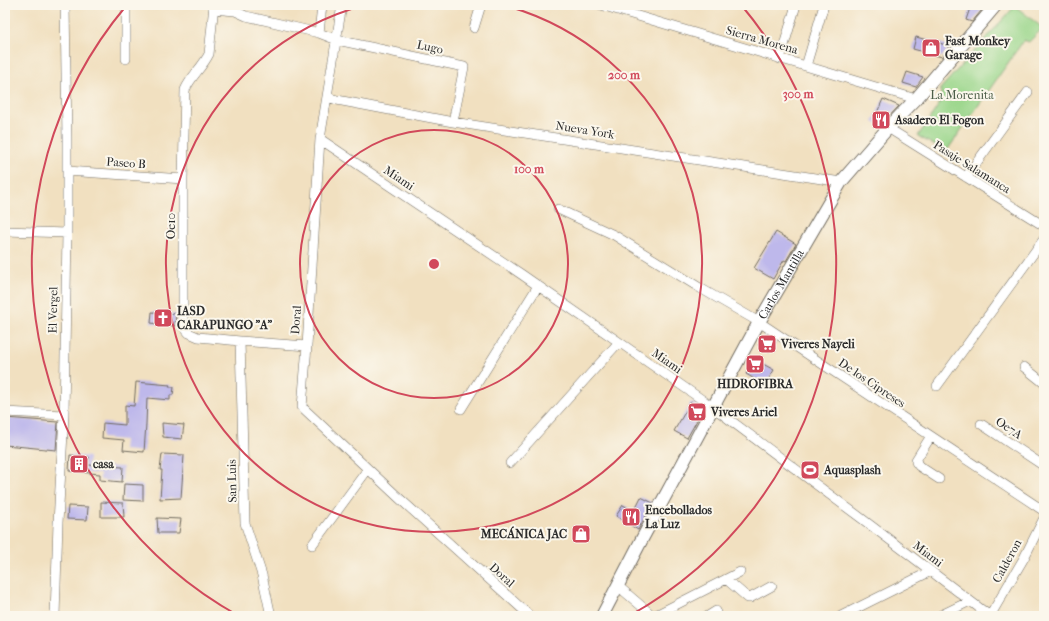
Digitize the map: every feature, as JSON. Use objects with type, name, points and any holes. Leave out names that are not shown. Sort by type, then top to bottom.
[{"type":"street","name":"El Vergel","points":[[55,616],[64,415],[68,171],[66,5]]},
{"type":"street","points":[[126,5],[126,59]]},
{"type":"street","points":[[319,33],[322,5]]},
{"type":"street","name":"Doral","points":[[342,5],[320,139],[302,407],[530,616]]},
{"type":"street","points":[[474,28],[481,5]]},
{"type":"street","points":[[780,58],[796,5]]},
{"type":"street","points":[[806,66],[824,5]]},
{"type":"street","name":"Carlos Mantilla","points":[[602,616],[759,322],[841,182],[888,128],[916,99],[996,5]]},
{"type":"street","name":"Sierra Morena","points":[[606,6],[916,99]]},
{"type":"street","points":[[213,7],[233,7],[246,16],[319,33],[337,40]]},
{"type":"street","name":"Oe10","points":[[213,7],[209,54],[206,61],[189,81],[185,90],[183,179],[183,326],[189,334],[198,337],[307,346]]},
{"type":"street","name":"Lugo","points":[[337,40],[464,66],[453,122]]},
{"type":"street","points":[[966,177],[1028,92]]},
{"type":"street","name":"Nueva York","points":[[327,97],[453,122],[841,182]]},
{"type":"street","name":"Pasaje Salamanca","points":[[888,128],[1044,226]]},
{"type":"street","name":"Miami","points":[[320,139],[538,286],[714,408],[990,616]]},
{"type":"street","name":"Paseo B","points":[[68,171],[183,179]]},
{"type":"street","name":"De los Cipreses","points":[[558,209],[614,235],[700,288],[759,322],[1044,511]]},
{"type":"street","points":[[5,231],[67,233]]},
{"type":"street","points":[[937,386],[1044,239]]},
{"type":"street","points":[[461,409],[538,286]]},
{"type":"street","name":"San Luis","points":[[240,341],[245,523],[262,575],[271,616]]},
{"type":"street","points":[[510,463],[619,342]]},
{"type":"street","points":[[1024,367],[1044,383]]},
{"type":"street","points":[[5,412],[64,415]]},
{"type":"street","name":"Oe7A","points":[[981,424],[1044,466]]},
{"type":"street","points":[[931,436],[916,462],[919,466],[939,479]]},
{"type":"street","points":[[312,545],[368,469]]},
{"type":"street","name":"Calderon","points":[[990,616],[1024,558],[1044,518]]},
{"type":"street","points":[[841,616],[931,571]]},
{"type":"street","points":[[618,586],[654,616],[740,572]]},
{"type":"street","points":[[726,579],[748,598],[772,586]]},
{"type":"street","points":[[939,616],[970,601]]},
{"type":"green space","name":"La Morenita","points":[[1015,6],[1043,28],[1029,42],[1024,40],[946,152],[918,136],[942,100],[940,89]]},
{"type":"building","points":[[971,5],[986,5],[972,22],[966,20]]},
{"type":"building","name":"Fast Monkey Garage","points":[[916,37],[950,46],[942,57],[913,49]]},
{"type":"building","points":[[907,72],[923,77],[916,87],[903,83]]},
{"type":"building","points":[[883,99],[899,106],[880,126],[873,122]]},
{"type":"building","points":[[776,232],[796,244],[786,261],[784,260],[773,279],[754,268]]},
{"type":"building","name":"IASD CARAPUNGO \"A\"","points":[[152,312],[176,314],[175,326],[151,323]]},
{"type":"building","name":"Viveres Nayeli","points":[[765,335],[776,342],[769,352],[758,345]]},
{"type":"building","points":[[754,359],[774,370],[765,385],[746,374]]},
{"type":"building","points":[[136,382],[170,385],[169,387],[174,387],[173,395],[170,395],[170,400],[147,398],[144,452],[123,450],[124,440],[102,438],[103,423],[125,425],[125,405],[134,406]]},
{"type":"building","points":[[691,402],[701,408],[701,413],[687,438],[674,431]]},
{"type":"building","points":[[5,418],[58,422],[56,450],[5,445]]},
{"type":"building","points":[[162,423],[184,425],[182,439],[163,437]]},
{"type":"building","points":[[162,454],[184,455],[181,498],[160,499],[162,470],[160,470]]},
{"type":"building","points":[[70,455],[89,457],[88,465],[123,467],[122,482],[100,480],[100,474],[69,471]]},
{"type":"building","points":[[124,484],[143,485],[143,501],[123,500]]},
{"type":"building","name":"Encebollados La Luz","points":[[641,497],[653,503],[638,530],[616,516],[623,505],[634,511]]},
{"type":"building","points":[[101,502],[123,503],[124,517],[101,517]]},
{"type":"building","points":[[68,506],[88,507],[87,520],[67,519]]},
{"type":"building","points":[[157,518],[181,519],[179,533],[158,533]]},
{"type":"place","name":"Fast Monkey Garage","points":[[931,48]]},
{"type":"place","name":"Asadero El Fogon","points":[[881,120]]},
{"type":"place","name":"IASD CARAPUNGO \"A\"","points":[[163,318]]},
{"type":"place","name":"Viveres Nayeli","points":[[767,344]]},
{"type":"place","name":"HIDROFIBRA","points":[[755,364]]},
{"type":"place","name":"Viveres Ariel","points":[[697,412]]},
{"type":"place","name":"casa","points":[[79,464]]},
{"type":"place","name":"Aquasplash","points":[[810,470]]},
{"type":"place","name":"Encebollados La Luz","points":[[631,517]]},
{"type":"place","name":"MECÁNICA JAC","points":[[581,534]]}]
